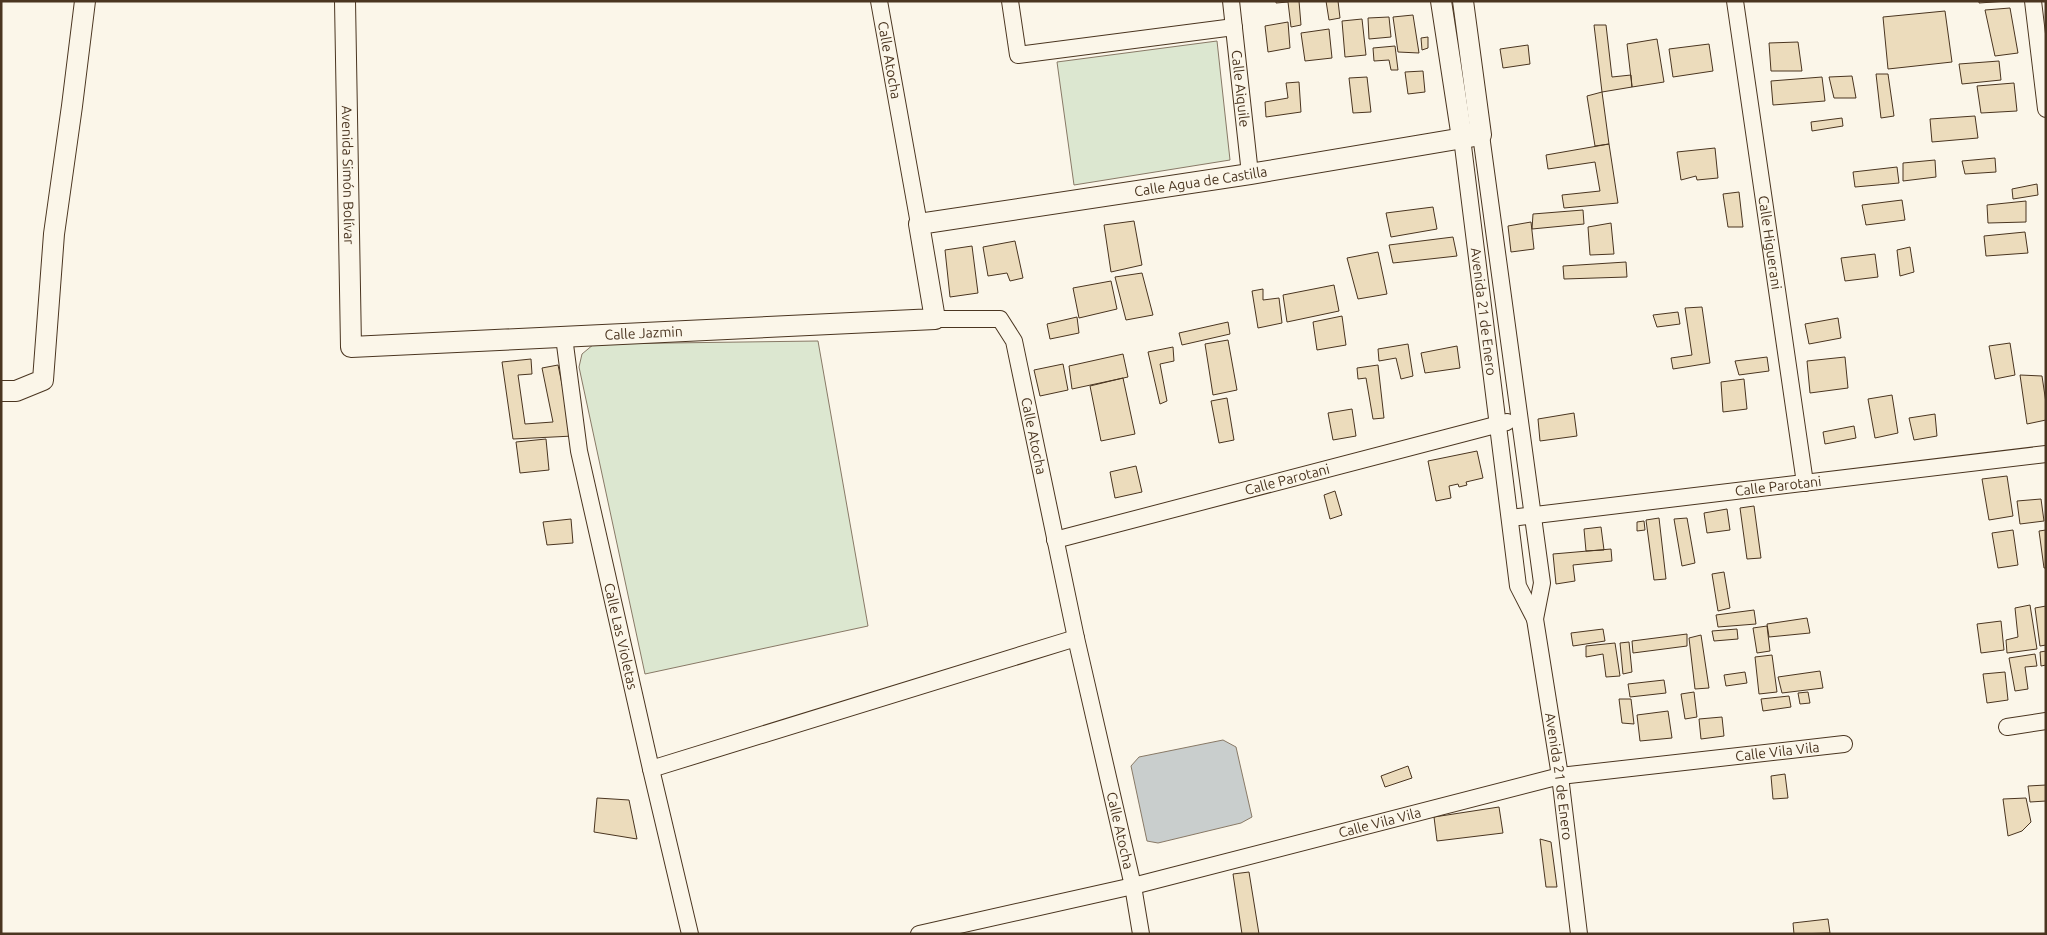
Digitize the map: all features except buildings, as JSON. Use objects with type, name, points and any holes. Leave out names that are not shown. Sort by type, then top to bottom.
[{"type":"street","points":[[1,391],[16,391],[43,380],[54,234],[85,1]]},
{"type":"street","name":"Avenida Simón Bolívar","points":[[345,1],[351,347]]},
{"type":"street","name":"Calle Atocha","points":[[879,1],[935,319],[1000,319],[1014,341],[1076,638],[1133,886],[1142,934]]},
{"type":"street","points":[[1010,1],[1018,55],[1234,27]]},
{"type":"street","name":"Calle Aiquile","points":[[1231,1],[1250,174]]},
{"type":"street","name":"Avenida 21 de Enero","points":[[1441,1],[1462,138],[1518,586],[1536,619]]},
{"type":"street","name":"Avenida 21 de Enero","points":[[1463,1],[1542,584],[1536,619],[1560,776],[1578,934]]},
{"type":"street","name":"Calle Higuerani","points":[[1735,1],[1804,483]]},
{"type":"street","points":[[2032,1],[2046,109]]},
{"type":"street","name":"Calle Agua de Castilla","points":[[919,224],[1250,174],[1481,135]]},
{"type":"street","name":"Calle Jazmin","points":[[351,347],[935,319]]},
{"type":"street","name":"Calle Las Violetas","points":[[564,337],[579,451],[690,934]]},
{"type":"street","name":"Calle Parotani","points":[[1055,540],[1519,419]]},
{"type":"street","name":"Calle Parotani","points":[[1510,518],[2046,454]]},
{"type":"street","points":[[651,769],[1076,638]]},
{"type":"street","points":[[2007,727],[2046,721]]},
{"type":"street","name":"Calle Vila Vila","points":[[919,934],[1133,886],[1560,776],[1844,744]]},
{"type":"green space","points":[[1217,41],[1230,160],[1074,185],[1057,62]]},
{"type":"green space","points":[[818,341],[868,626],[645,674],[579,367],[582,354],[594,344]]},
{"type":"shaded area","points":[[1223,740],[1236,747],[1252,817],[1241,823],[1158,843],[1147,841],[1131,766],[1139,757]]}]
